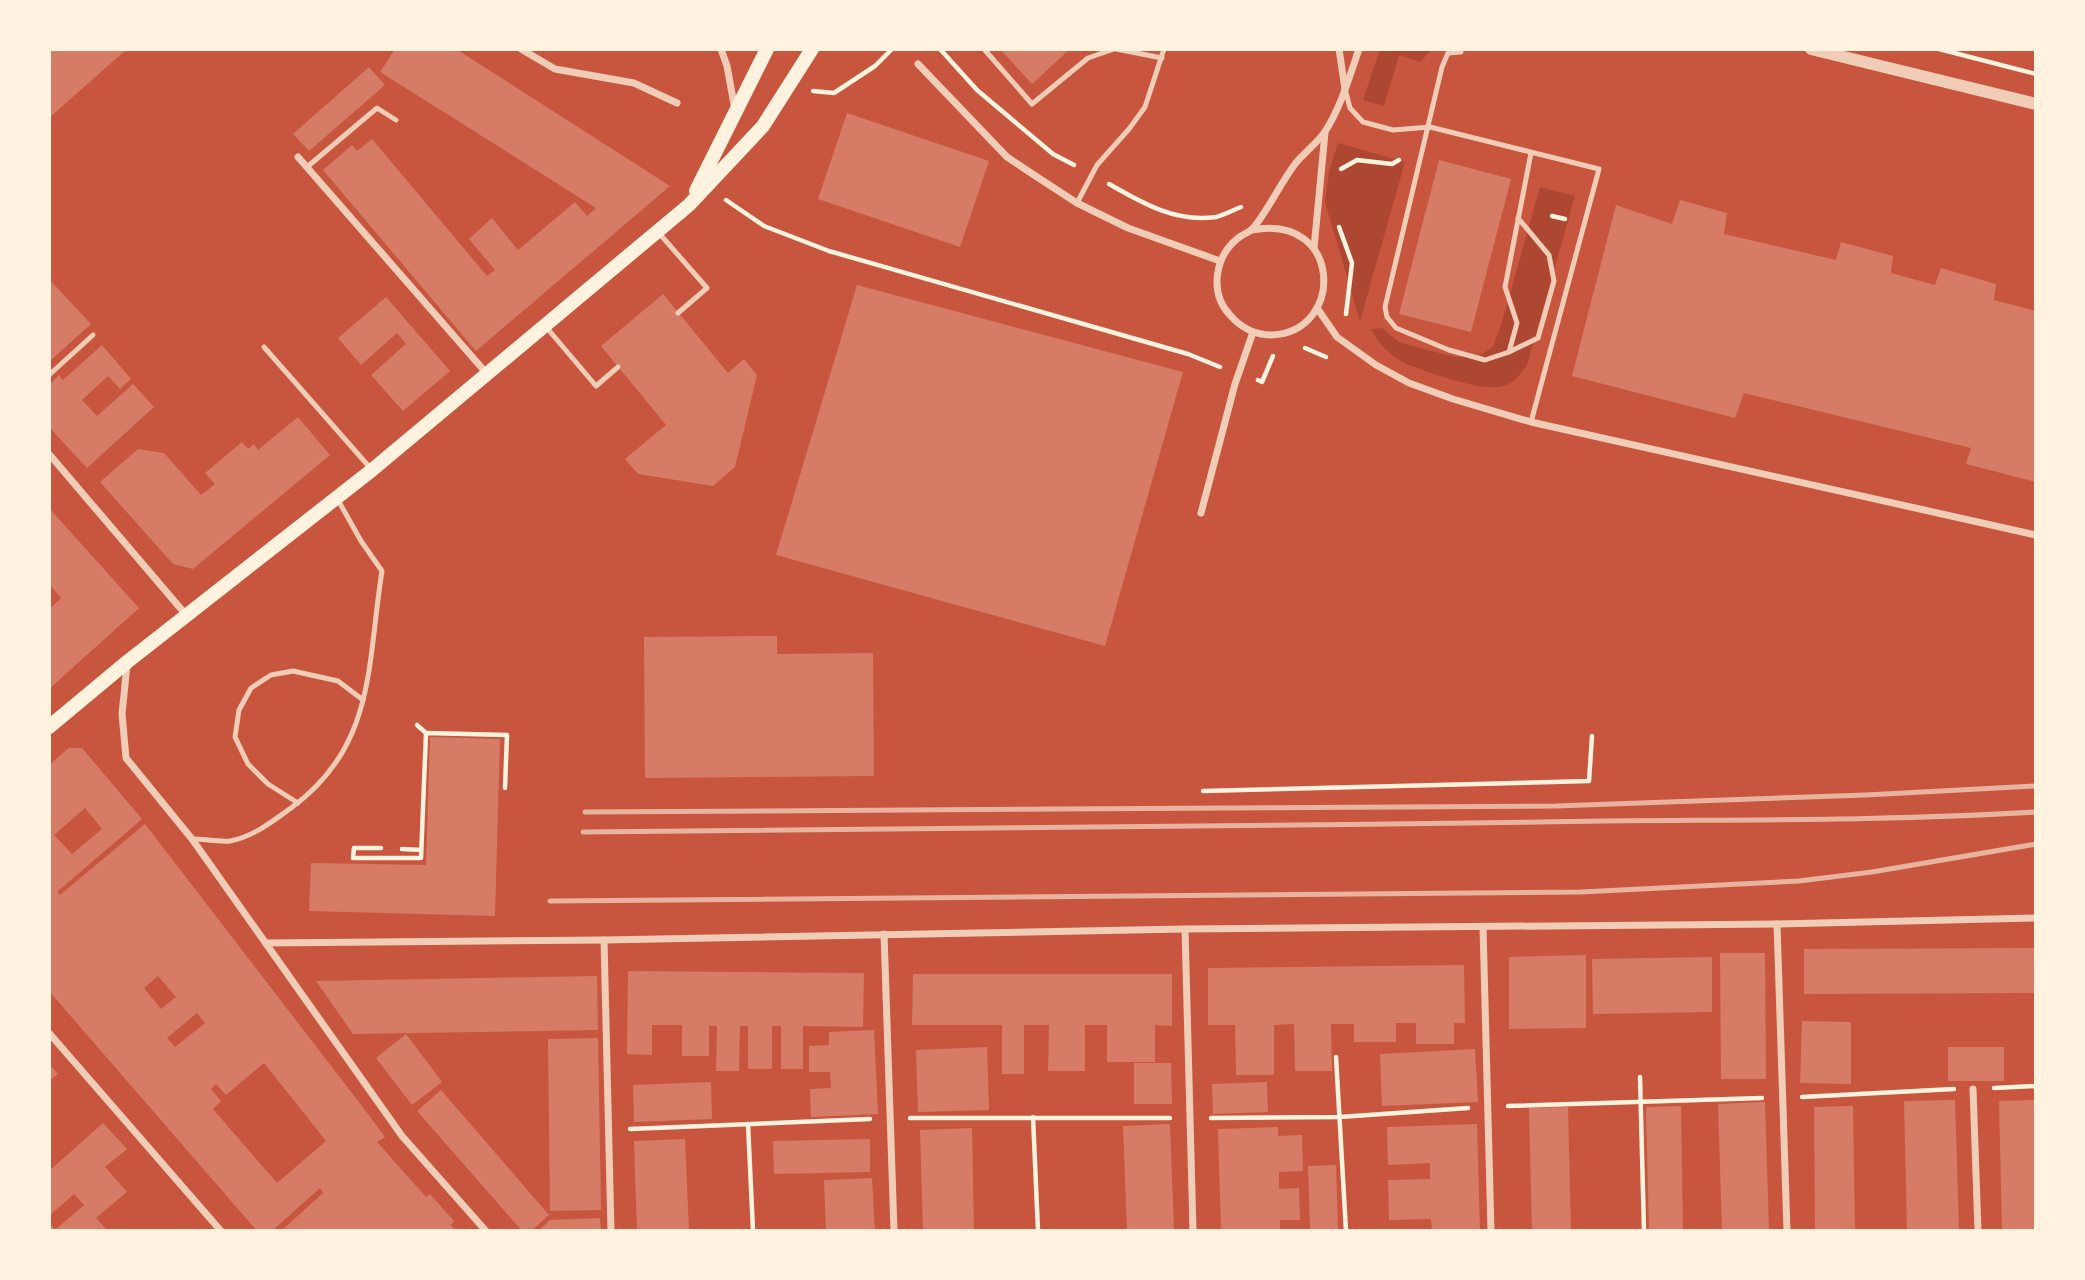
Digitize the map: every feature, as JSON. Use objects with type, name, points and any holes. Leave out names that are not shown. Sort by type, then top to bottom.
[{"type":"main road","points":[[690,205],[767,49]]},
{"type":"main road","points":[[49,727],[127,662],[372,470],[690,205],[763,126],[812,49]]},
{"type":"street","points":[[521,49],[555,69],[634,83],[677,103]]},
{"type":"street","points":[[721,49],[727,66],[735,111]]},
{"type":"street","points":[[1339,49],[1345,89]]},
{"type":"street","points":[[1252,230],[1269,227],[1286,229],[1302,237],[1314,248],[1322,262],[1325,278],[1317,308],[1306,322],[1289,332],[1271,335],[1253,332],[1237,324],[1226,311],[1219,295],[1217,279],[1220,261],[1233,243],[1252,230],[1295,164],[1325,132],[1345,89],[1359,49]]},
{"type":"street","points":[[1811,49],[2036,104]]},
{"type":"street","points":[[918,64],[1007,157],[1077,203],[1128,228],[1220,261]]},
{"type":"street","points":[[1314,248],[1325,132]]},
{"type":"street","points":[[298,157],[488,375]]},
{"type":"street","points":[[1317,308],[1337,337],[1376,365],[1409,383],[1452,399],[1531,422],[2036,535]]},
{"type":"street","points":[[1201,513],[1238,373],[1253,332]]},
{"type":"street","points":[[49,454],[187,616]]},
{"type":"street","points":[[127,662],[122,714],[126,758],[192,839],[402,1136],[486,1231]]},
{"type":"street","points":[[266,943],[604,940],[1185,929],[1777,924],[2036,918]]},
{"type":"street","points":[[1777,924],[1787,1231]]},
{"type":"street","points":[[1483,927],[1491,1231]]},
{"type":"street","points":[[1185,929],[1193,1231]]},
{"type":"street","points":[[884,934],[894,1231]]},
{"type":"street","points":[[604,940],[611,1231]]},
{"type":"street","points":[[49,1033],[221,1231]]},
{"type":"street","points":[[1973,1088],[1978,1231]]},
{"type":"lane","points":[[984,49],[1032,104],[1088,58],[1115,49],[1162,58]]},
{"type":"lane","points":[[1077,203],[1097,165],[1145,107],[1164,49]]},
{"type":"lane","points":[[1461,52],[1448,53],[1385,307],[1387,317],[1396,328],[1449,350],[1485,359],[1509,352],[1538,338],[1555,281],[1549,255],[1518,218]]},
{"type":"lane","points":[[1345,89],[1350,108],[1363,122],[1393,130],[1430,127],[1598,169],[1531,422]]},
{"type":"lane","points":[[307,167],[377,108],[396,120]]},
{"type":"lane","points":[[1509,352],[1517,323],[1505,287],[1531,153]]},
{"type":"lane","points":[[658,232],[707,288],[678,313]]},
{"type":"lane","points":[[546,327],[596,386],[618,367]]},
{"type":"lane","points":[[49,375],[93,335]]},
{"type":"lane","points":[[264,347],[372,470]]},
{"type":"lane","points":[[192,839],[230,841],[263,828],[327,778],[349,743],[363,700],[383,571],[361,541],[336,498]]},
{"type":"lane","points":[[298,803],[268,784],[248,764],[235,737],[239,710],[251,688],[271,675],[293,671],[338,681],[363,700]]},
{"type":"path","points":[[788,89],[834,93],[875,66],[891,49]]},
{"type":"path","points":[[940,49],[977,90],[1053,154],[1147,206],[1182,217],[1217,217],[1246,205]]},
{"type":"path","points":[[1939,49],[2036,74]]},
{"type":"path","points":[[1339,170],[1357,160],[1392,164],[1413,151],[1422,153]]},
{"type":"path","points":[[725,199],[764,226],[829,251],[1188,354],[1262,382],[1272,356],[1283,353]]},
{"type":"path","points":[[1319,200],[1332,206],[1352,263],[1343,341]]},
{"type":"path","points":[[1294,351],[1305,348],[1333,360]]},
{"type":"path","points":[[417,725],[426,733],[507,735],[505,788]]},
{"type":"path","points":[[381,848],[354,848],[353,858],[421,858],[426,733]]},
{"type":"path","points":[[1203,791],[1589,781],[1592,736]]},
{"type":"path","points":[[402,849],[421,850]]},
{"type":"path","points":[[1336,1058],[1346,1231]]},
{"type":"path","points":[[1640,1077],[1644,1231]]},
{"type":"path","points":[[608,1130],[889,1118],[1033,1116],[1190,1119],[1340,1116],[1487,1107],[1782,1098],[2036,1086]]},
{"type":"path","points":[[1033,1116],[1038,1231]]},
{"type":"path","points":[[748,1124],[753,1231]]},
{"type":"shaded area","points":[[1380,49],[1431,49],[1421,62],[1399,55],[1384,106],[1363,100]]},
{"type":"shaded area","points":[[1338,143],[1405,162],[1360,321],[1325,202],[1329,171]]},
{"type":"shaded area","points":[[1540,187],[1575,196],[1527,365],[1518,376],[1503,386],[1477,386],[1425,371],[1389,353],[1371,329],[1382,328],[1399,342],[1454,357],[1478,357],[1493,347]]},
{"type":"building","points":[[49,49],[127,49],[49,118]]},
{"type":"building","points":[[395,49],[456,49],[670,186],[476,351],[323,170],[352,145],[357,151],[372,139],[487,276],[495,270],[469,239],[492,218],[518,250],[575,202],[587,216],[596,208],[380,72]]},
{"type":"building","points":[[1000,49],[1070,49],[1032,84]]},
{"type":"building","points":[[369,67],[385,85],[309,151],[293,134]]},
{"type":"building","points":[[847,113],[989,161],[960,247],[818,199]]},
{"type":"building","points":[[1439,160],[1511,179],[1471,332],[1399,314]]},
{"type":"building","points":[[1680,200],[1727,213],[1724,234],[1836,260],[1841,242],[1893,256],[1891,273],[1935,285],[1941,268],[1996,284],[1994,300],[2036,311],[2036,482],[1966,464],[1971,448],[1744,393],[1735,418],[1572,376],[1616,205],[1672,224]]},
{"type":"building","points":[[49,279],[91,324],[49,362]]},
{"type":"building","points":[[857,285],[1183,372],[1105,646],[776,555]]},
{"type":"building","points":[[663,294],[728,373],[744,359],[757,375],[735,467],[713,486],[638,474],[625,459],[666,425],[601,346]]},
{"type":"building","points":[[386,297],[450,371],[403,411],[371,375],[406,344],[397,333],[361,365],[338,338]]},
{"type":"building","points":[[102,345],[131,379],[120,389],[108,376],[82,400],[97,416],[133,384],[154,407],[87,468],[49,427],[49,385],[59,375],[63,380]]},
{"type":"building","points":[[298,417],[330,455],[193,569],[173,564],[100,482],[138,449],[164,453],[201,495],[215,484],[205,473],[242,442],[248,449],[254,444],[258,450]]},
{"type":"building","points":[[49,508],[139,608],[49,689],[49,609],[61,598],[49,584]]},
{"type":"building","points":[[777,636],[777,654],[873,653],[874,776],[645,778],[644,637]]},
{"type":"building","points":[[430,737],[500,739],[495,916],[309,911],[311,863],[426,865]]},
{"type":"building","points":[[69,748],[82,748],[142,819],[57,892],[60,895],[145,824],[385,1137],[377,1142],[426,1197],[430,1194],[454,1221],[451,1225],[456,1231],[281,1231],[323,1193],[320,1188],[272,1231],[257,1231],[49,991],[49,765]],"holes":[[[85,808],[102,829],[72,854],[54,835]],[[158,976],[176,997],[161,1009],[144,988]],[[197,1013],[205,1023],[175,1047],[167,1038]],[[264,1063],[326,1141],[277,1183],[213,1109],[221,1101],[211,1089],[216,1084],[226,1095]]]},
{"type":"building","points":[[2036,948],[2036,993],[1804,994],[1804,949]]},
{"type":"building","points":[[1720,953],[1765,953],[1766,1079],[1721,1079]]},
{"type":"building","points":[[1586,955],[1586,1028],[1509,1029],[1509,957]]},
{"type":"building","points":[[1712,957],[1712,1012],[1593,1014],[1592,959]]},
{"type":"building","points":[[1464,965],[1465,1023],[1454,1023],[1454,1044],[1416,1044],[1416,1023],[1396,1023],[1396,1042],[1354,1042],[1354,1024],[1331,1024],[1332,1071],[1295,1071],[1294,1024],[1274,1025],[1274,1075],[1236,1075],[1235,1025],[1208,1025],[1208,968]]},
{"type":"building","points":[[628,971],[864,973],[863,1027],[803,1026],[803,1069],[781,1069],[781,1026],[772,1026],[772,1069],[748,1069],[748,1026],[740,1026],[739,1071],[716,1071],[717,1026],[709,1026],[709,1056],[682,1056],[682,1025],[652,1025],[652,1055],[627,1054]]},
{"type":"building","points":[[913,974],[1172,974],[1172,1026],[1155,1025],[1155,1062],[1107,1062],[1107,1025],[1085,1025],[1085,1071],[1048,1071],[1049,1025],[1024,1025],[1024,1074],[1002,1074],[1002,1025],[912,1025]]},
{"type":"building","points":[[597,976],[598,1030],[353,1034],[316,981]]},
{"type":"building","points":[[1802,1021],[1851,1022],[1851,1084],[1800,1083]]},
{"type":"building","points":[[874,1030],[878,1114],[811,1117],[810,1089],[831,1088],[830,1072],[809,1072],[809,1046],[829,1045],[829,1032]]},
{"type":"building","points":[[406,1034],[442,1082],[412,1105],[376,1058]]},
{"type":"building","points":[[598,1038],[601,1210],[550,1211],[548,1039]]},
{"type":"building","points":[[987,1047],[989,1110],[918,1112],[916,1050]]},
{"type":"building","points":[[1948,1047],[2004,1047],[2004,1081],[1948,1081]]},
{"type":"building","points":[[1475,1049],[1478,1102],[1382,1106],[1380,1054]]},
{"type":"building","points":[[1134,1063],[1171,1063],[1172,1104],[1134,1104]]},
{"type":"building","points":[[49,1064],[58,1074],[49,1081]]},
{"type":"building","points":[[711,1082],[712,1119],[634,1122],[633,1085]]},
{"type":"building","points":[[1267,1082],[1268,1112],[1213,1114],[1212,1084]]},
{"type":"building","points":[[441,1090],[549,1215],[531,1231],[522,1231],[417,1111]]},
{"type":"building","points":[[1955,1100],[1959,1231],[1907,1231],[1904,1101]]},
{"type":"building","points":[[2036,1100],[2036,1231],[2002,1231],[1999,1101]]},
{"type":"building","points":[[1765,1102],[1769,1231],[1722,1231],[1718,1104]]},
{"type":"building","points":[[1681,1106],[1683,1231],[1649,1231],[1646,1107]]},
{"type":"building","points":[[1853,1106],[1855,1231],[1815,1231],[1814,1107]]},
{"type":"building","points":[[1568,1107],[1571,1231],[1532,1231],[1529,1108]]},
{"type":"building","points":[[103,1123],[127,1149],[105,1167],[127,1192],[96,1218],[108,1231],[49,1231],[49,1222],[55,1230],[84,1205],[74,1194],[49,1216],[49,1171]]},
{"type":"building","points":[[1170,1124],[1174,1231],[1127,1231],[1123,1126]]},
{"type":"building","points":[[1477,1124],[1480,1231],[1432,1231],[1431,1219],[1389,1220],[1388,1180],[1430,1179],[1430,1163],[1388,1165],[1387,1127]]},
{"type":"building","points":[[1278,1127],[1278,1136],[1302,1135],[1303,1171],[1279,1172],[1279,1189],[1299,1188],[1300,1220],[1280,1220],[1280,1231],[1221,1231],[1218,1129]]},
{"type":"building","points":[[972,1128],[974,1231],[923,1231],[920,1130]]},
{"type":"building","points":[[685,1139],[689,1231],[637,1231],[634,1141]]},
{"type":"building","points":[[870,1139],[870,1172],[774,1174],[773,1141]]},
{"type":"building","points":[[1336,1165],[1338,1231],[1310,1231],[1308,1166]]},
{"type":"building","points":[[872,1178],[875,1231],[826,1231],[824,1180]]},
{"type":"building","points":[[600,1218],[601,1231],[538,1231],[550,1220]]},
{"type":"railway","points":[[585,812],[1556,806],[2036,786]]},
{"type":"railway","points":[[583,832],[1788,820],[2036,812]]},
{"type":"railway","points":[[550,901],[1581,892],[1799,881],[1872,872],[2036,844]]}]
